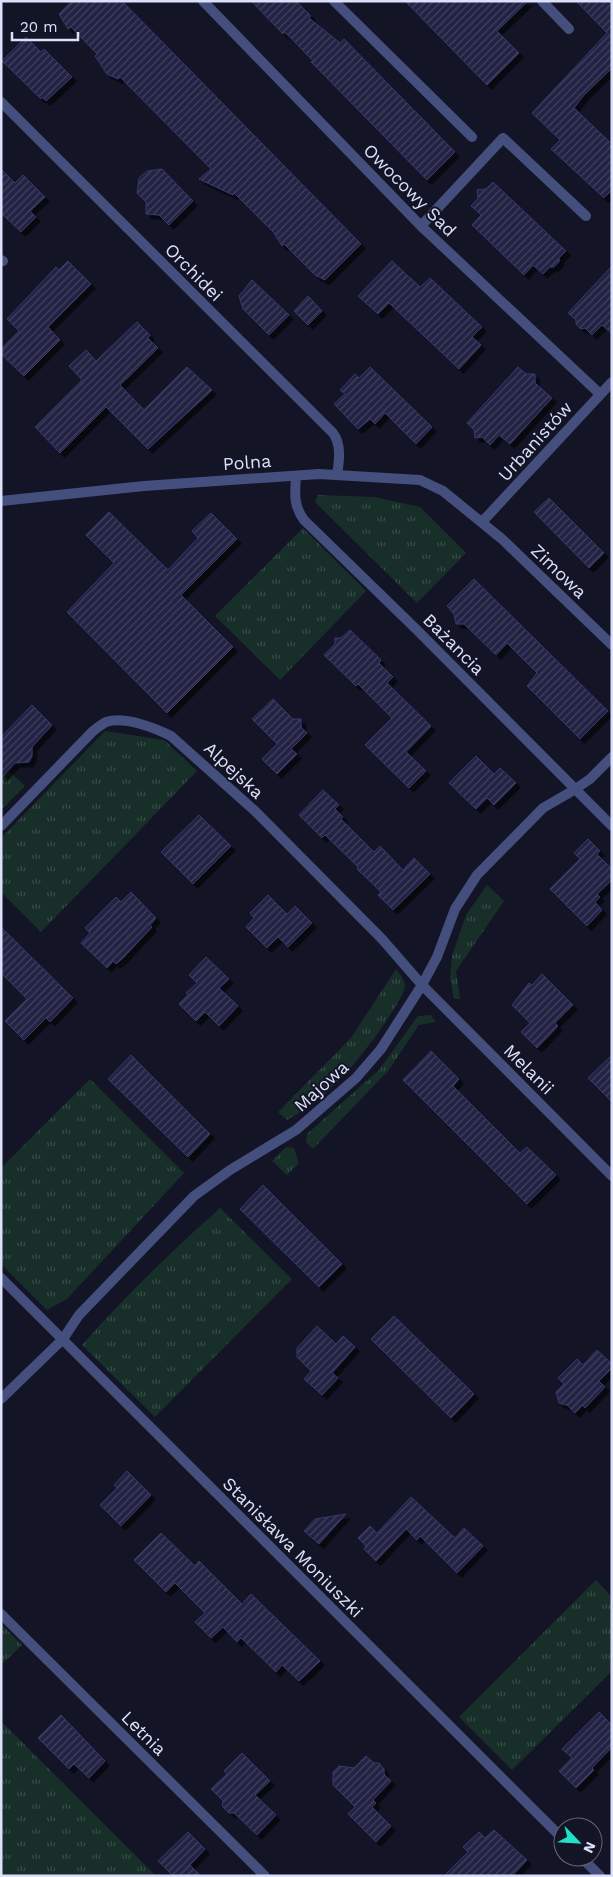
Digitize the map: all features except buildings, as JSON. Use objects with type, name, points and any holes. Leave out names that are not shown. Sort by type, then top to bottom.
[{"type":"street","name":"Owocowy Sad","points":[[203,1],[421,226],[600,394]]},
{"type":"street","points":[[334,1],[472,137]]},
{"type":"street","points":[[542,1],[570,29]]},
{"type":"street","name":"Orchidei","points":[[1,102],[333,433],[338,446],[337,475]]},
{"type":"street","points":[[421,226],[503,138],[586,216]]},
{"type":"street","name":"Urbanistów","points":[[482,522],[612,382]]},
{"type":"street","name":"Polna","points":[[1,502],[154,485],[319,474],[420,480],[443,491],[482,522]]},
{"type":"street","name":"Bażancia","points":[[296,476],[296,506],[304,520],[417,630],[574,790],[612,826]]},
{"type":"street","name":"Zimowa","points":[[482,522],[502,539],[612,646]]},
{"type":"street","name":"Alpejska","points":[[1,826],[93,731],[106,723],[114,721],[132,722],[156,728],[171,736],[186,748],[255,811],[382,940],[422,985]]},
{"type":"street","name":"Majowa","points":[[1,1399],[62,1339],[79,1315],[194,1196],[230,1170],[296,1130],[356,1078],[381,1049],[422,985],[437,957],[455,909],[477,875],[542,808],[590,779],[612,758]]},
{"type":"street","name":"Melanii","points":[[422,985],[612,1176]]},
{"type":"street","name":"Stanisława Moniuszki","points":[[1,1278],[553,1829]]},
{"type":"street","name":"Letnia","points":[[1,1614],[265,1876]]},
{"type":"street","points":[[591,1867],[600,1876]]},
{"type":"green space","points":[[318,495],[375,497],[420,507],[466,553],[417,603],[315,502]]},
{"type":"green space","points":[[303,528],[366,591],[280,680],[215,616]]},
{"type":"green space","points":[[105,731],[164,740],[197,771],[41,932],[1,892],[1,838]]},
{"type":"green space","points":[[1,764],[25,786],[1,810]]},
{"type":"green space","points":[[487,885],[504,901],[456,971],[460,999],[454,999],[450,978],[452,956],[466,915]]},
{"type":"green space","points":[[396,969],[404,982],[404,990],[379,1032],[331,1088],[303,1111],[287,1120],[278,1112],[351,1038]]},
{"type":"green space","points":[[431,1015],[436,1022],[419,1025],[388,1071],[313,1149],[306,1142],[307,1134],[379,1070],[418,1016]]},
{"type":"green space","points":[[90,1079],[184,1173],[67,1299],[47,1310],[1,1264],[1,1168]]},
{"type":"green space","points":[[286,1147],[294,1148],[299,1163],[287,1175],[272,1161]]},
{"type":"green space","points":[[220,1208],[292,1279],[155,1417],[82,1345],[149,1274]]},
{"type":"green space","points":[[596,1580],[612,1597],[612,1671],[512,1770],[459,1717]]},
{"type":"green space","points":[[1,1624],[22,1645],[1,1665]]},
{"type":"green space","points":[[1,1721],[156,1876],[1,1876]]}]
